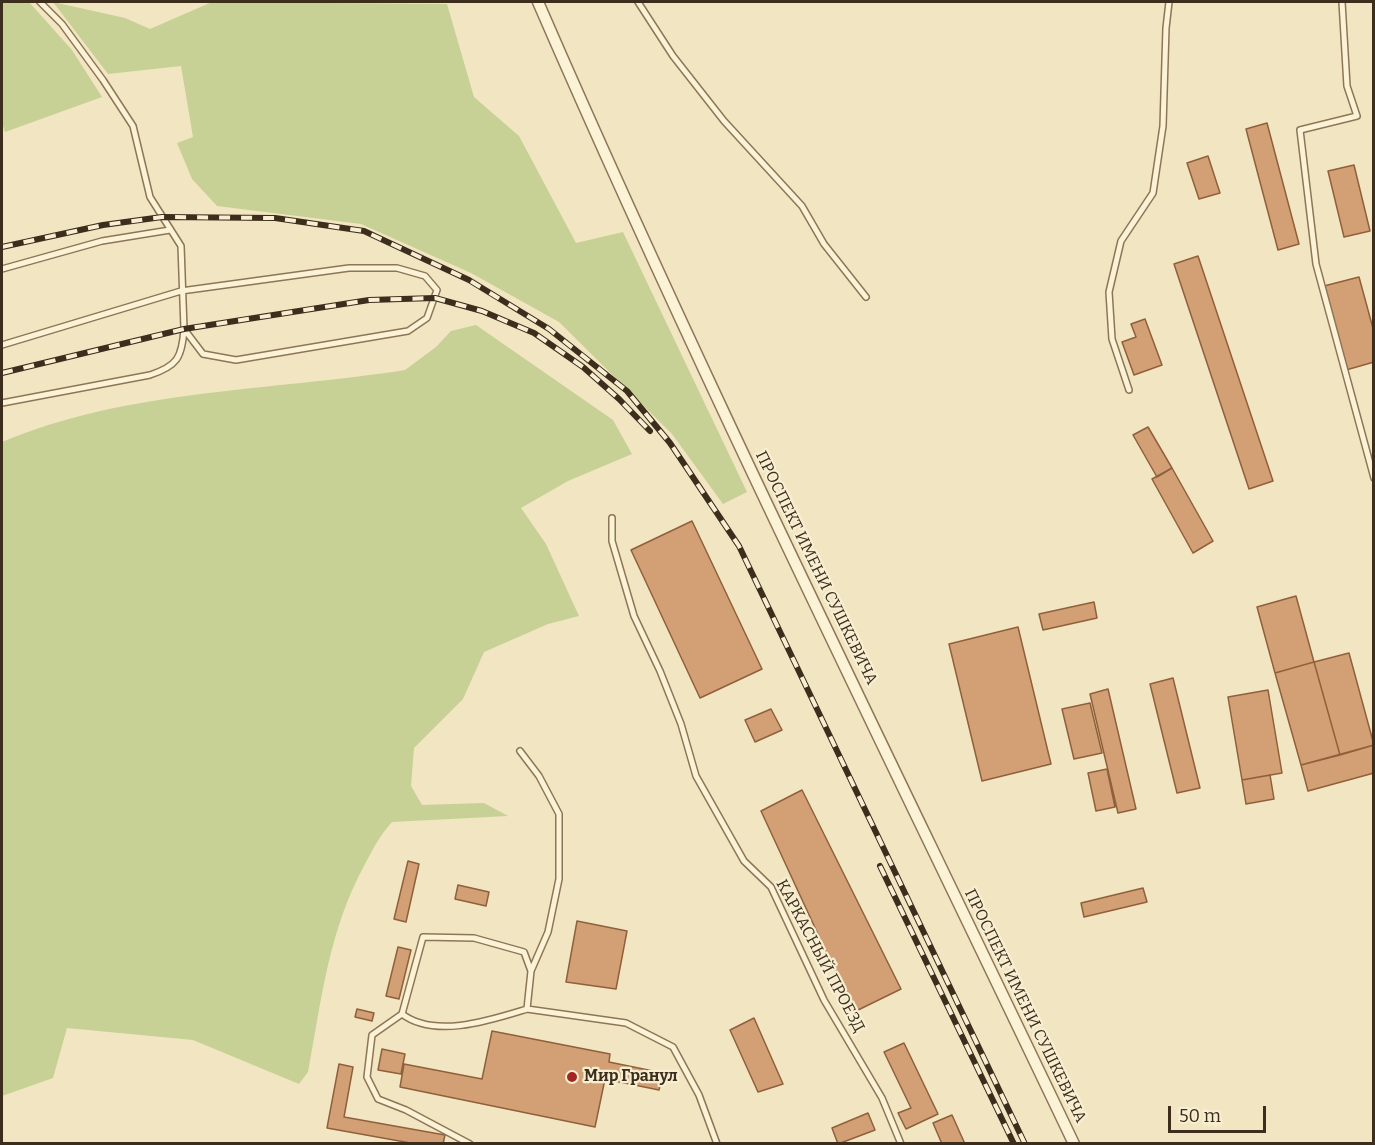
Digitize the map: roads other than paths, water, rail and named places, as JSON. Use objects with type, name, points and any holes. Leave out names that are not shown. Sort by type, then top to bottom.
[{"type":"street","name":"ПРОСПЕКТ ИМЕНИ СУШКЕВИЧА","points":[[538,2],[593,129],[753,472],[1074,1143]]},
{"type":"lane","points":[[2,403],[150,375],[171,368],[182,351],[184,329],[181,246],[150,197],[133,126],[62,24],[40,2]]},
{"type":"lane","points":[[638,2],[673,56],[724,121],[802,206],[824,244],[866,297]]},
{"type":"lane","points":[[1129,390],[1112,339],[1109,292],[1121,241],[1153,193],[1163,126],[1166,28],[1170,2]]},
{"type":"lane","points":[[1342,2],[1347,86],[1357,116],[1300,130],[1316,264],[1374,478]]},
{"type":"lane","points":[[2,270],[102,241],[170,230]]},
{"type":"lane","points":[[2,345],[181,291],[349,268],[397,268],[425,276],[437,290],[428,318],[408,331],[236,360],[203,354],[184,329]]},
{"type":"lane","name":"КАРКАСНЫЙ ПРОЕЗД","points":[[612,518],[612,541],[634,616],[669,692],[696,777],[744,861],[771,887],[824,1000],[882,1098],[901,1143]]},
{"type":"lane","points":[[520,751],[538,776],[559,814],[559,879],[548,932],[531,971],[527,1009]]},
{"type":"lane","points":[[470,1143],[378,1099],[367,1077],[372,1035],[402,1014],[423,937],[474,938],[524,952],[531,971]]},
{"type":"lane","points":[[402,1014],[416,1024],[461,1024],[527,1009],[626,1023],[673,1047],[699,1095],[717,1143]]},
{"type":"railway","points":[[2,247],[103,225],[162,217],[275,218],[364,231],[469,280],[549,329],[627,391],[670,443],[739,546],[1025,1144]]},
{"type":"railway","points":[[2,373],[184,329],[369,300],[435,298],[482,311],[534,333],[583,367],[650,431]]},
{"type":"railway","points":[[880,866],[1014,1144]]},
{"type":"place","name":"Мир Гранул","points":[[572,1077]]}]
